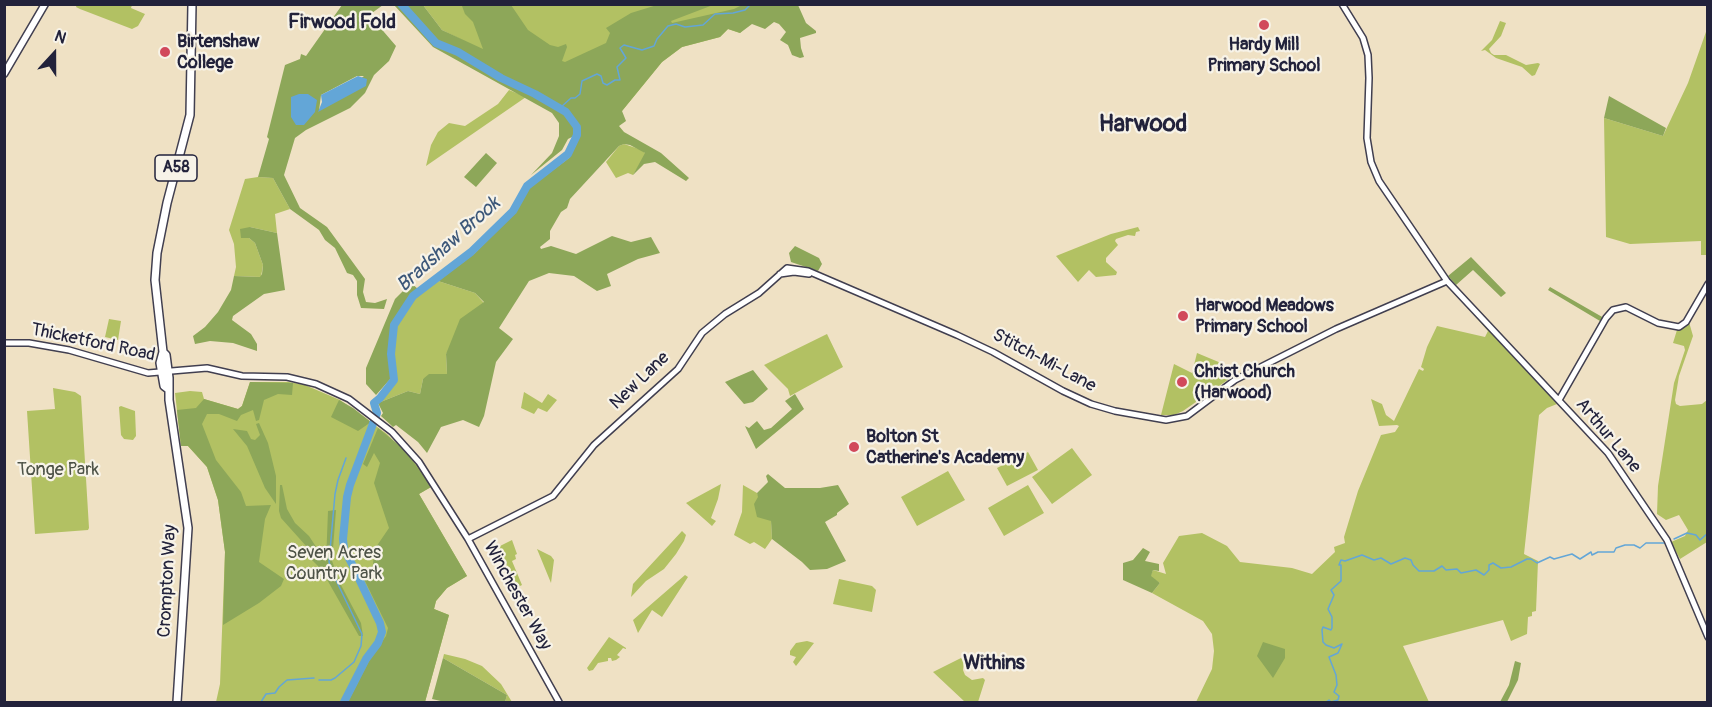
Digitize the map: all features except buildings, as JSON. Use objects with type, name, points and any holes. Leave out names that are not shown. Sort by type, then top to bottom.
[{"type":"highway","name":"Crompton Way","points":[[177,702],[188,528],[155,288],[156,261],[168,195],[190,115],[192,4]]},
{"type":"main road","points":[[4,74],[45,4]]},
{"type":"street","name":"Arthur Lane","points":[[1342,4],[1363,38],[1368,56],[1367,138],[1373,169],[1447,281],[1608,453],[1667,540],[1707,637]]},
{"type":"street","name":"Stitch-Mi-Lane","points":[[778,275],[784,269],[794,268],[820,277],[981,346],[1081,400],[1114,411],[1166,420],[1187,416],[1235,380],[1336,329],[1447,281]]},
{"type":"street","name":"New Lane","points":[[468,539],[553,496],[594,445],[678,369],[698,337],[778,275]]},
{"type":"street","points":[[1558,400],[1606,318],[1613,310],[1626,307],[1658,323],[1679,327],[1686,322],[1707,284]]},
{"type":"street","name":"Thicketford Road","points":[[4,343],[29,343],[69,350],[141,372],[207,368],[242,376],[296,379],[332,391],[363,409],[404,443],[447,504]]},
{"type":"street","name":"Winchester Way","points":[[447,504],[559,702]]},
{"type":"green space","points":[[77,4],[132,5],[131,8],[145,14],[138,26],[132,29],[80,9],[76,7]]},
{"type":"green space","points":[[342,5],[383,5],[365,18],[378,25],[396,46],[389,61],[374,75],[365,93],[350,108],[295,138],[284,175],[300,208],[327,227],[365,279],[363,292],[366,302],[375,303],[387,299],[384,309],[361,308],[357,295],[357,281],[353,275],[347,273],[335,248],[325,240],[319,230],[290,209],[273,178],[258,177],[285,65],[300,59],[301,54],[306,56]],"holes":[[[357,76],[364,76],[319,111],[321,95]]]},
{"type":"green space","points":[[394,5],[423,5],[442,30],[483,49],[473,22],[465,14],[462,6],[456,5],[511,5],[528,30],[550,45],[558,47],[566,44],[562,61],[565,62],[606,43],[610,33],[606,28],[631,13],[657,5],[713,5],[671,21],[672,23],[734,9],[742,5],[798,5],[806,23],[816,31],[816,33],[800,38],[804,57],[800,58],[792,55],[788,45],[780,40],[786,32],[774,22],[765,29],[752,24],[740,33],[728,29],[720,37],[682,47],[662,62],[622,111],[626,121],[619,126],[624,132],[661,153],[689,178],[686,181],[655,162],[644,164],[633,175],[645,153],[630,145],[619,146],[570,199],[567,208],[561,212],[550,231],[550,239],[540,247],[541,249],[551,246],[576,254],[612,236],[631,242],[651,237],[660,253],[638,259],[607,274],[611,286],[597,291],[574,276],[549,273],[529,281],[499,328],[513,339],[496,362],[484,416],[479,427],[463,420],[441,427],[427,453],[418,442],[396,425],[393,427],[381,416],[383,413],[378,403],[408,391],[420,394],[423,379],[429,374],[447,374],[446,354],[460,319],[484,302],[475,293],[438,281],[475,253],[516,212],[529,188],[569,158],[577,143],[578,134],[568,139],[562,150],[531,175],[552,153],[559,136],[559,123],[552,113],[433,47]]},
{"type":"green space","points":[[423,5],[767,5],[740,33],[728,29],[720,37],[682,47],[662,62],[622,111],[546,82],[442,30]]},
{"type":"green space","points":[[1500,21],[1506,23],[1501,36],[1489,49],[1491,53],[1506,55],[1526,65],[1540,64],[1535,75],[1532,76],[1522,67],[1496,58],[1485,50],[1481,51],[1492,40]]},
{"type":"green space","points":[[1707,29],[1707,255],[1701,255],[1701,241],[1630,244],[1606,237],[1604,118],[1663,136],[1688,83]]},
{"type":"green space","points":[[509,90],[526,97],[426,166],[431,145],[438,132],[449,123],[465,126],[498,104]]},
{"type":"green space","points":[[1609,96],[1666,128],[1663,136],[1604,118]]},
{"type":"green space","points":[[624,144],[642,150],[645,156],[633,175],[628,173],[616,178],[606,162],[619,146]]},
{"type":"green space","points":[[486,153],[497,163],[476,187],[464,177]]},
{"type":"green space","points":[[273,178],[290,209],[275,214],[277,233],[250,227],[249,238],[255,243],[263,265],[261,277],[234,276],[236,267],[234,244],[229,230],[245,179]]},
{"type":"green space","points":[[250,227],[277,233],[285,290],[264,294],[233,316],[232,320],[251,334],[257,344],[257,351],[233,343],[210,341],[195,344],[193,336],[205,327],[218,312],[231,290],[234,276],[260,277],[262,274],[263,265],[255,243],[249,238],[241,238],[240,229]]},
{"type":"green space","points":[[1138,227],[1140,231],[1136,232],[1135,236],[1128,235],[1116,239],[1118,245],[1106,258],[1106,262],[1117,272],[1116,275],[1096,277],[1089,270],[1078,282],[1056,256],[1111,234]]},
{"type":"green space","points":[[795,246],[819,258],[822,264],[818,271],[791,262],[789,253]]},
{"type":"green space","points":[[1471,257],[1506,293],[1501,297],[1473,270],[1456,285],[1448,276]]},
{"type":"green space","points":[[438,281],[475,293],[484,303],[446,354],[447,374],[423,379],[420,394],[408,391],[378,403],[394,385],[397,326],[416,296]]},
{"type":"green space","points":[[411,283],[418,289],[411,295],[392,325],[389,354],[392,377],[376,395],[366,384],[366,368],[395,299]]},
{"type":"green space","points":[[1550,287],[1604,318],[1591,340],[1600,321],[1548,290]]},
{"type":"green space","points":[[1473,314],[1500,339],[1557,404],[1547,408],[1539,415],[1524,554],[1538,561],[1536,611],[1528,617],[1527,634],[1511,641],[1503,620],[1403,646],[1429,702],[1196,702],[1212,669],[1214,651],[1212,634],[1203,621],[1152,593],[1160,583],[1150,577],[1153,570],[1166,574],[1163,563],[1179,536],[1202,533],[1227,546],[1240,562],[1292,568],[1312,574],[1335,552],[1334,547],[1345,543],[1344,537],[1358,491],[1381,435],[1395,432],[1399,426],[1379,426],[1371,399],[1382,404],[1386,415],[1394,421],[1419,369],[1423,371],[1424,369],[1421,367],[1427,347],[1437,326],[1485,337],[1488,331]]},
{"type":"green space","points":[[109,319],[121,321],[118,340],[105,337]]},
{"type":"green space","points":[[1689,322],[1693,336],[1679,376],[1675,400],[1680,406],[1702,404],[1707,400],[1707,542],[1680,559],[1671,542],[1685,536],[1688,530],[1679,515],[1666,520],[1657,514],[1658,486],[1674,383],[1685,350],[1684,346],[1673,343],[1677,330]]},
{"type":"green space","points":[[827,334],[843,367],[790,396],[788,389],[764,365]]},
{"type":"green space","points":[[1197,353],[1221,363],[1229,379],[1183,411],[1174,415],[1161,415],[1174,364],[1192,373]]},
{"type":"green space","points":[[753,370],[768,389],[753,402],[744,404],[725,382]]},
{"type":"green space","name":"Seven Acres Country Park","points":[[250,382],[289,382],[305,385],[340,400],[387,434],[419,467],[431,487],[419,494],[467,576],[447,588],[436,601],[434,609],[449,615],[425,702],[216,702],[220,684],[225,552],[218,500],[207,467],[188,446],[181,446],[175,393],[202,392],[204,399],[238,409],[242,406]]},
{"type":"green space","points":[[250,382],[293,383],[292,395],[278,394],[264,400],[259,420],[256,421],[253,410],[241,415],[237,421],[219,414],[207,414],[202,424],[216,460],[241,492],[246,506],[271,505],[265,519],[259,562],[284,579],[281,586],[259,603],[223,625],[225,552],[218,500],[207,467],[188,446],[181,446],[177,410],[196,408],[204,399],[238,409],[242,406]]},
{"type":"green space","name":"Tonge Park","points":[[53,388],[75,392],[81,396],[89,528],[88,530],[35,534],[27,411],[55,409]]},
{"type":"green space","points":[[524,392],[542,403],[548,394],[557,400],[547,412],[538,408],[534,414],[521,408]]},
{"type":"green space","points":[[795,394],[804,409],[756,449],[745,426],[749,428],[757,421],[764,430],[771,428],[792,409],[785,401]]},
{"type":"green space","points":[[339,400],[371,422],[358,431],[331,417]]},
{"type":"green space","points":[[119,407],[135,411],[136,436],[133,440],[124,439],[121,435]]},
{"type":"green space","points":[[259,423],[268,443],[276,476],[276,504],[265,488],[247,446],[233,429],[247,431],[251,439],[255,440],[260,435],[256,424]]},
{"type":"green space","points":[[378,428],[405,450],[431,487],[419,494],[467,576],[447,588],[436,601],[434,609],[449,615],[425,702],[348,702],[369,661],[386,636],[388,628],[363,577],[373,565],[374,550],[389,528],[374,483],[380,463],[374,453],[367,467],[363,464]]},
{"type":"green space","points":[[1072,448],[1092,475],[1052,504],[1032,477]]},
{"type":"green space","points":[[1028,452],[1038,470],[1007,486],[997,468]]},
{"type":"green space","points":[[948,471],[965,500],[917,526],[901,497]]},
{"type":"green space","points":[[768,474],[785,488],[820,488],[838,485],[849,504],[825,522],[846,561],[827,569],[810,570],[772,539],[771,521],[757,517],[754,504],[758,497],[757,493],[768,482],[766,476]]},
{"type":"green space","points":[[721,484],[711,518],[716,521],[712,526],[686,503]]},
{"type":"green space","points":[[280,485],[282,485],[287,509],[295,523],[309,536],[326,562],[328,511],[336,510],[332,561],[341,585],[361,623],[363,636],[359,636],[321,569],[312,560],[307,547],[281,518]]},
{"type":"green space","points":[[743,485],[757,493],[771,521],[772,539],[765,549],[754,542],[750,544],[734,535],[742,512]]},
{"type":"green space","points":[[1028,485],[1044,513],[1004,536],[988,508]]},
{"type":"green space","points":[[682,531],[686,535],[676,554],[664,569],[646,581],[631,597],[633,584]]},
{"type":"green space","points":[[512,540],[517,554],[516,559],[512,561],[522,585],[518,587],[496,548]]},
{"type":"green space","points":[[1143,548],[1150,552],[1145,561],[1159,564],[1159,571],[1153,570],[1151,576],[1160,583],[1152,593],[1123,580],[1123,563],[1133,560]]},
{"type":"green space","points":[[537,549],[554,560],[551,583]]},
{"type":"green space","points":[[685,575],[688,577],[662,617],[652,610],[638,633],[633,620]]},
{"type":"green space","points":[[839,579],[872,586],[876,590],[872,612],[833,604]]},
{"type":"green space","points":[[609,637],[626,649],[623,648],[617,655],[620,657],[616,660],[612,661],[608,658],[608,661],[598,663],[593,670],[589,671],[587,668]]},
{"type":"green space","points":[[807,641],[814,643],[796,666],[793,662],[796,657],[790,655],[790,651],[796,643]]},
{"type":"green space","points":[[1263,642],[1285,649],[1285,658],[1273,678],[1257,656]]},
{"type":"green space","points":[[444,654],[482,666],[501,684],[512,702],[505,702],[507,695],[443,658]]},
{"type":"green space","points":[[443,658],[507,695],[505,702],[445,702],[432,699]]},
{"type":"green space","points":[[961,658],[964,662],[965,675],[972,680],[983,678],[985,680],[978,702],[965,702],[933,672]]},
{"type":"green space","points":[[1515,661],[1521,663],[1518,680],[1507,702],[1500,702],[1509,685]]},
{"type":"water","points":[[358,76],[367,79],[366,86],[318,112],[322,102],[321,95]]},
{"type":"water","points":[[308,94],[317,100],[315,112],[304,125],[296,125],[291,117],[291,97]]},
{"type":"waterway","name":"Bradshaw Brook","points":[[344,702],[382,632],[380,623],[344,549],[343,539],[347,497],[377,413],[374,403],[394,380],[391,354],[394,325],[413,296],[471,252],[513,211],[527,186],[568,154],[577,135],[577,127],[566,112],[501,78],[458,52],[436,43],[401,4]]},
{"type":"waterway","points":[[560,108],[571,98],[580,94],[582,81],[597,74],[607,85],[620,80],[617,67],[626,58],[620,48],[624,45],[642,50],[654,46],[668,26],[703,25],[715,14],[745,10],[751,4]]},
{"type":"waterway","points":[[319,680],[335,678],[354,662],[361,646],[362,634],[329,562],[335,494],[346,458]]},
{"type":"waterway","points":[[1674,539],[1687,533],[1696,535],[1700,540],[1708,533]]},
{"type":"waterway","points":[[1331,702],[1338,700],[1339,696],[1334,692],[1337,685],[1336,675],[1329,657],[1338,653],[1342,644],[1334,648],[1326,645],[1323,642],[1322,630],[1323,627],[1331,630],[1332,628],[1332,617],[1328,609],[1334,595],[1331,590],[1341,581],[1341,565],[1339,565],[1341,560],[1345,561],[1362,555],[1374,560],[1381,558],[1391,564],[1405,558],[1411,560],[1419,571],[1434,571],[1442,566],[1446,570],[1457,569],[1461,573],[1476,570],[1484,575],[1489,570],[1489,565],[1493,563],[1501,568],[1511,567],[1527,559],[1537,563],[1550,557],[1554,559],[1572,554],[1580,559],[1591,552],[1592,555],[1598,552],[1614,552],[1616,548],[1625,545],[1640,548],[1646,543],[1665,543]]},
{"type":"waterway","points":[[261,702],[266,694],[275,693],[287,680],[314,678]]},
{"type":"waterway","points":[[1326,702],[1329,700],[1331,702]]},
{"type":"place","name":"Hardy Mill Primary School","points":[[1264,25]]},
{"type":"place","name":"Birtenshaw College","points":[[165,52]]},
{"type":"place","name":"Harwood Meadows Primary School","points":[[1183,316]]},
{"type":"place","name":"Christ Church (Harwood)","points":[[1182,382]]},
{"type":"place","name":"Bolton St Catherine's Academy","points":[[854,447]]},
{"type":"district","name":"Firwood Fold","points":[[342,23]]},
{"type":"district","name":"Harwood","points":[[1143,125]]},
{"type":"district","name":"Withins","points":[[994,664]]}]
